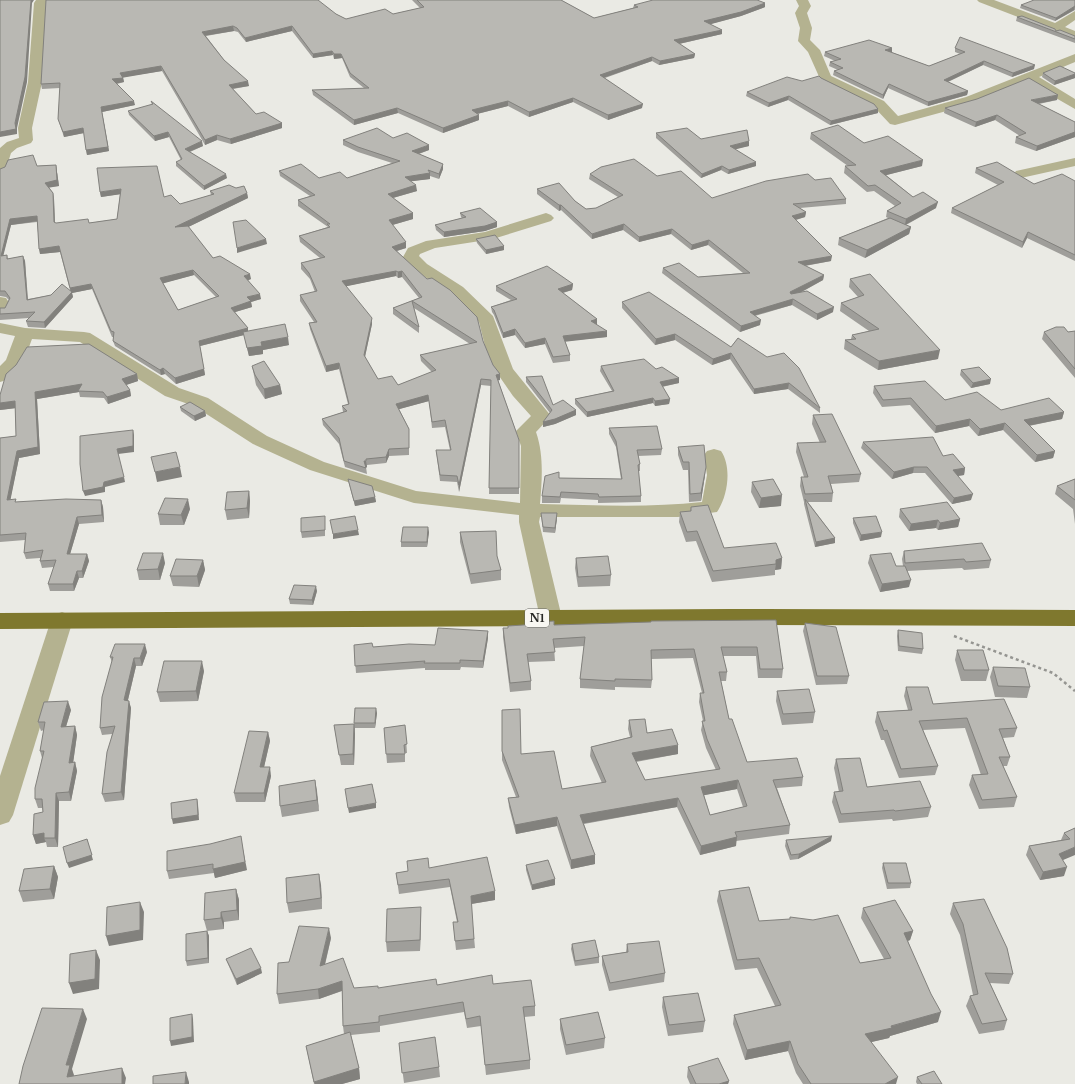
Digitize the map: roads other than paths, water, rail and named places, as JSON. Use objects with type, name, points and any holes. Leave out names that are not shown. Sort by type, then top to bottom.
[{"type":"highway","name":"N1","points":[[0,621],[551,618],[1075,618]]},
{"type":"street","points":[[0,169],[4,152],[12,145],[26,140],[25,128],[35,82],[40,3],[42,0]]},
{"type":"street","points":[[802,0],[806,6],[801,12],[806,28],[804,41],[814,50],[826,78],[879,104],[895,121],[971,100],[1075,58]]},
{"type":"street","points":[[983,0],[1075,35]]},
{"type":"street","points":[[1057,27],[1075,15]]},
{"type":"street","points":[[1029,77],[1075,105]]},
{"type":"street","points":[[1020,174],[1075,162]]},
{"type":"street","points":[[546,218],[487,236],[432,244],[414,251],[411,257],[421,267],[434,274],[457,291],[487,320],[494,346],[504,370],[520,392],[542,416],[526,431],[531,446],[532,478],[529,522],[551,618]]},
{"type":"street","points":[[0,302],[2,304],[0,308]]},
{"type":"street","points":[[0,328],[25,333],[84,337],[172,392],[202,402],[260,440],[317,466],[414,497],[530,510],[616,512],[678,511],[710,507],[718,487],[717,465],[714,455]]},
{"type":"street","points":[[0,377],[14,362],[25,333]]},
{"type":"street","points":[[0,814],[62,620]]}]
